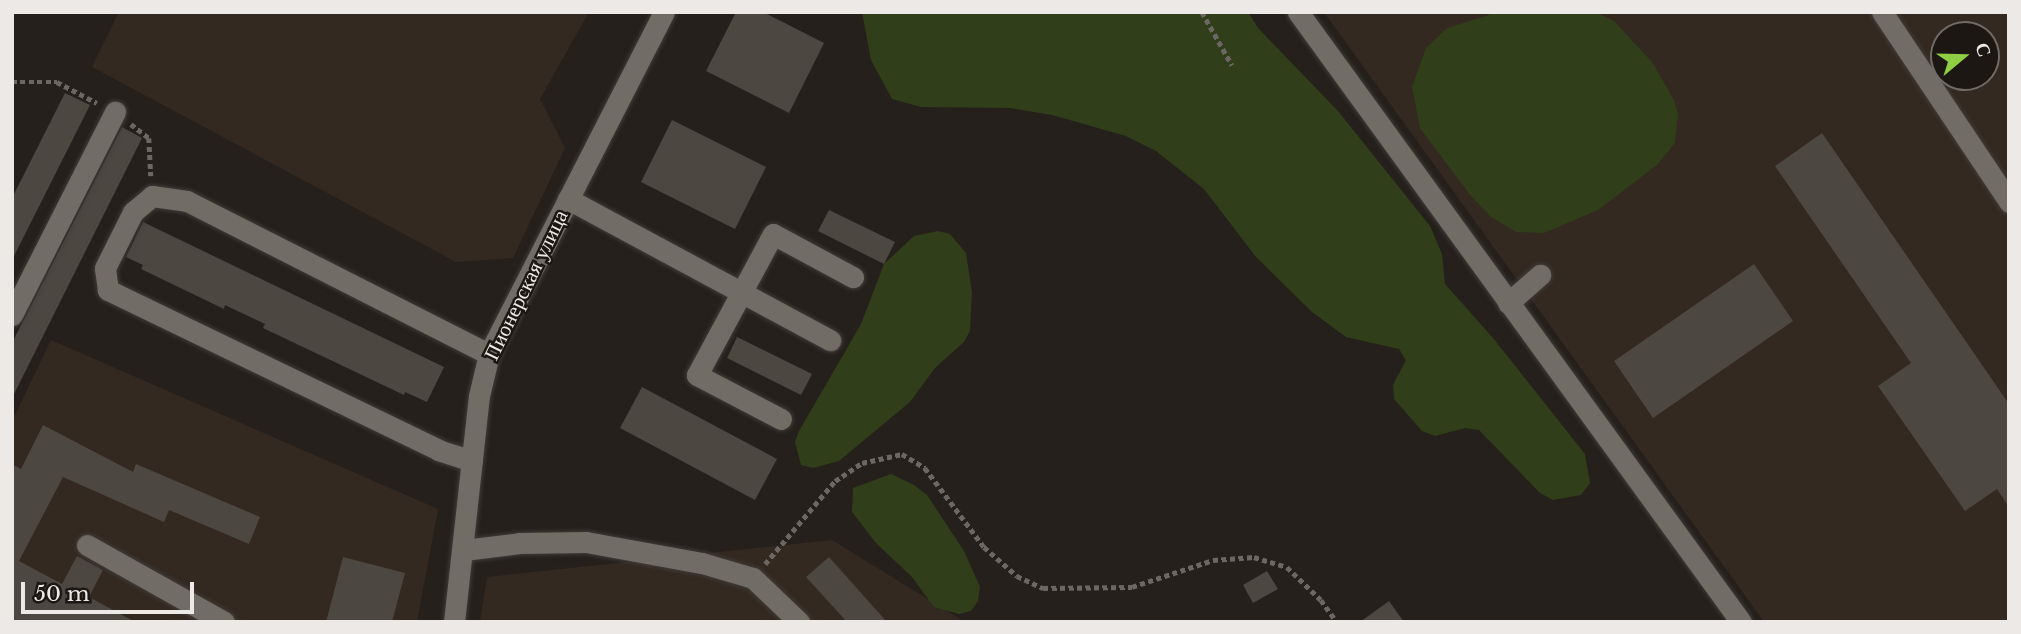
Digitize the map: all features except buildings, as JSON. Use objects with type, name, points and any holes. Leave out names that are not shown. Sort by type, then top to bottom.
[{"type":"street","name":"Пионерская улица","points":[[454,622],[480,396],[489,354],[664,12]]},
{"type":"street","points":[[1298,12],[1741,622]]},
{"type":"street","points":[[1882,12],[2009,202]]},
{"type":"street","points":[[12,315],[115,112]]},
{"type":"street","points":[[472,461],[439,450],[108,290],[105,268],[133,212],[152,196],[187,201],[489,354]]},
{"type":"street","points":[[568,199],[830,340]]},
{"type":"street","points":[[781,419],[697,375],[773,234],[853,277]]},
{"type":"street","points":[[1508,303],[1541,275]]},
{"type":"street","points":[[464,550],[520,542],[586,542],[702,563],[753,578],[799,622]]},
{"type":"street","points":[[87,545],[224,622]]},
{"type":"path","points":[[1202,12],[1232,65]]},
{"type":"path","points":[[753,578],[835,481],[862,463],[902,454],[925,468],[984,547],[1017,576],[1043,588],[1132,587],[1213,560],[1254,556],[1287,567],[1321,600],[1337,622]]},
{"type":"shaded area","points":[[119,12],[589,12],[540,99],[565,148],[513,258],[456,262],[92,67]]},
{"type":"shaded area","points":[[1324,12],[2009,12],[2009,622],[1764,622]]},
{"type":"shaded area","points":[[51,340],[438,509],[417,622],[12,622],[12,415],[15,415]]},
{"type":"shaded area","points":[[832,540],[965,622],[480,622],[487,577]]},
{"type":"green space","points":[[862,12],[1248,12],[1258,28],[1338,111],[1430,226],[1442,254],[1445,284],[1493,338],[1585,454],[1590,483],[1581,495],[1553,500],[1540,493],[1479,430],[1465,428],[1435,436],[1422,431],[1394,399],[1393,385],[1406,360],[1399,349],[1346,337],[1312,312],[1256,257],[1204,189],[1156,151],[1126,136],[1052,115],[1010,108],[921,107],[892,99],[871,60]]},
{"type":"green space","points":[[1498,12],[1595,12],[1614,21],[1652,62],[1674,100],[1678,114],[1675,143],[1657,165],[1598,210],[1544,233],[1516,232],[1491,217],[1471,196],[1420,128],[1412,87],[1426,48],[1447,28]]},
{"type":"green space","points":[[938,231],[950,234],[966,253],[972,292],[970,331],[964,342],[935,368],[910,402],[839,461],[813,468],[801,465],[795,442],[799,431],[861,324],[884,264],[914,236]]},
{"type":"green space","points":[[891,474],[927,495],[964,551],[980,587],[978,601],[971,611],[959,614],[934,607],[912,577],[876,543],[852,512],[853,488]]}]
